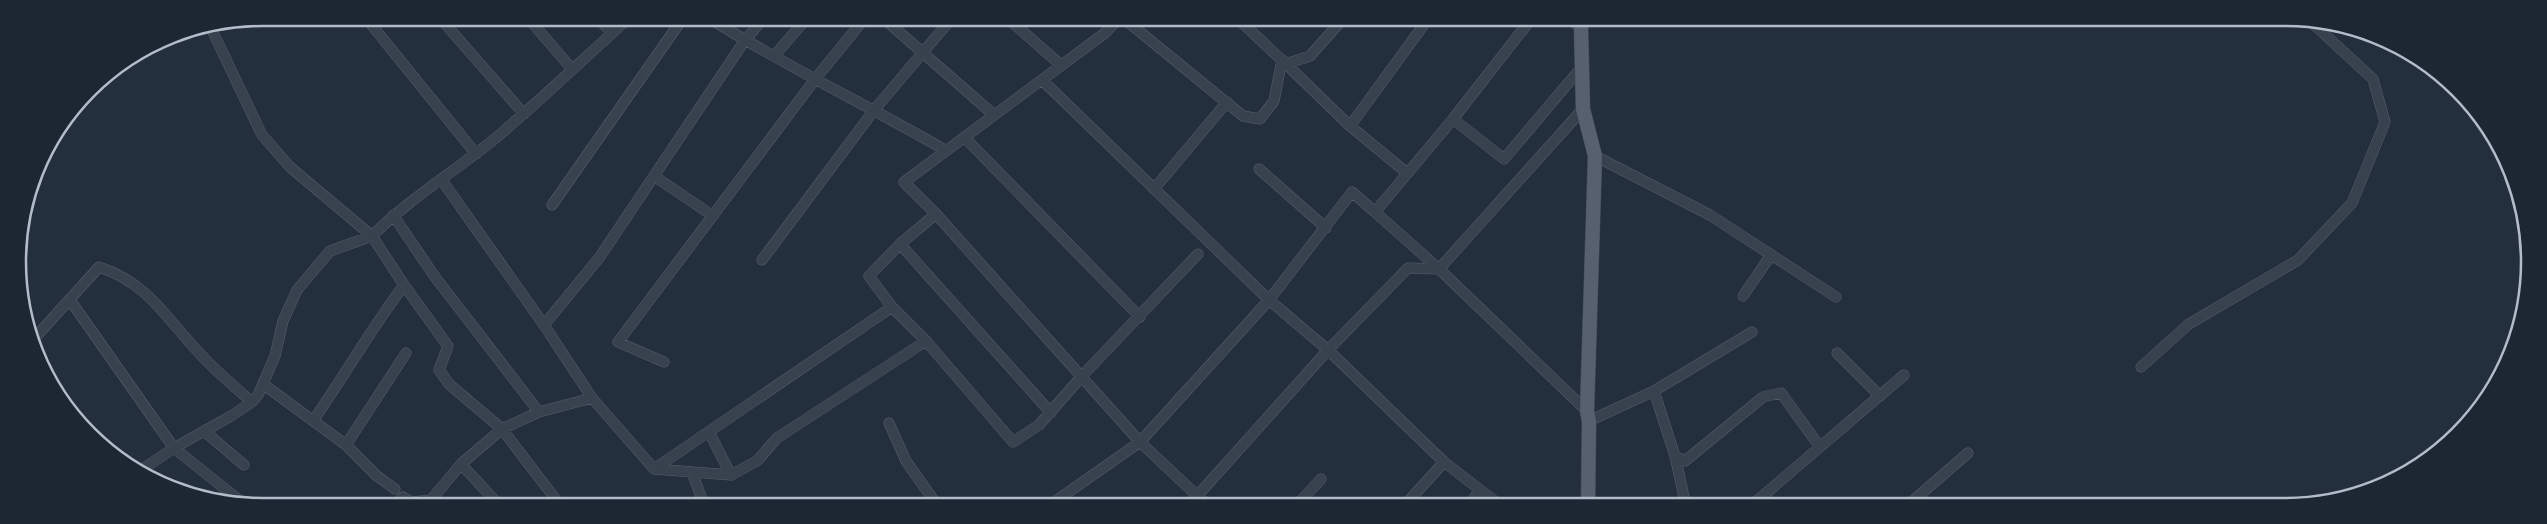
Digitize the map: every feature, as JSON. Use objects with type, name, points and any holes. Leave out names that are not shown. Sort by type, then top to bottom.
[{"type":"main road","points":[[1582,26],[1583,108],[1595,156],[1588,416],[1588,498]]},
{"type":"street","points":[[372,26],[476,154]]},
{"type":"street","points":[[447,26],[524,114]]},
{"type":"street","points":[[535,26],[572,68]]},
{"type":"street","points":[[605,26],[612,33]]},
{"type":"street","points":[[146,467],[252,402],[263,384],[274,356],[283,321],[297,290],[330,252],[372,236],[393,216],[476,154],[524,114],[620,26]]},
{"type":"street","points":[[552,205],[677,26]]},
{"type":"street","points":[[728,26],[745,40],[875,109],[945,150]]},
{"type":"street","points":[[544,325],[599,258],[745,40],[757,26]]},
{"type":"street","points":[[774,56],[800,26]]},
{"type":"street","points":[[664,362],[618,342],[816,78],[858,26]]},
{"type":"street","points":[[892,26],[994,115]]},
{"type":"street","points":[[762,260],[875,109],[945,26]]},
{"type":"street","points":[[1016,26],[1061,65]]},
{"type":"street","points":[[1111,26],[1042,80],[904,182],[936,214],[1140,442],[1198,497],[1328,350],[1408,268],[1439,269]]},
{"type":"street","points":[[1133,26],[1243,116],[1260,119],[1274,101],[1284,62]]},
{"type":"street","points":[[1246,26],[1350,126],[1407,173]]},
{"type":"street","points":[[1284,62],[1310,56],[1337,26]]},
{"type":"street","points":[[1350,126],[1423,26]]},
{"type":"street","points":[[1375,212],[1453,118],[1525,26]]},
{"type":"street","points":[[2142,367],[2189,324],[2298,260],[2352,203],[2385,122],[2373,79],[2318,28]]},
{"type":"street","points":[[213,32],[262,134],[290,168],[372,236],[404,285],[448,346],[439,370],[449,384],[502,429],[555,498]]},
{"type":"street","points":[[1453,118],[1504,160],[1581,68]]},
{"type":"street","points":[[1042,80],[1269,300],[1328,350],[1444,462],[1490,498]]},
{"type":"street","points":[[1154,189],[1227,102]]},
{"type":"street","points":[[1439,269],[1583,108]]},
{"type":"street","points":[[964,136],[1140,316]]},
{"type":"street","points":[[1595,156],[1710,215],[1836,297]]},
{"type":"street","points":[[1259,169],[1326,228]]},
{"type":"street","points":[[654,176],[714,216]]},
{"type":"street","points":[[441,179],[544,325],[592,398],[654,469],[731,475],[757,461],[777,438],[926,342]]},
{"type":"street","points":[[1060,498],[1140,442],[1269,300],[1352,192],[1439,269],[1588,416],[1654,391],[1752,332]]},
{"type":"street","points":[[936,214],[900,244],[868,276],[892,307],[926,342],[1013,442],[1039,425],[1051,413],[1082,376],[1198,254]]},
{"type":"street","points":[[393,216],[435,277],[539,412]]},
{"type":"street","points":[[900,244],[1051,413]]},
{"type":"street","points":[[1743,296],[1771,255]]},
{"type":"street","points":[[38,335],[99,266],[120,273],[145,291],[203,358],[252,402]]},
{"type":"street","points":[[313,421],[345,375],[380,317],[404,285]]},
{"type":"street","points":[[70,300],[174,448],[234,496]]},
{"type":"street","points":[[654,469],[892,307]]},
{"type":"street","points":[[346,445],[406,353]]},
{"type":"street","points":[[1837,353],[1880,396]]},
{"type":"street","points":[[1760,498],[1904,375]]},
{"type":"street","points":[[263,384],[346,445],[377,476],[395,489]]},
{"type":"street","points":[[1654,391],[1675,456],[1684,498]]},
{"type":"street","points":[[1675,456],[1686,461],[1764,396],[1781,393],[1820,447]]},
{"type":"street","points":[[433,498],[461,464],[502,429],[539,412],[592,398]]},
{"type":"street","points":[[889,423],[906,461],[932,498]]},
{"type":"street","points":[[204,431],[244,465]]},
{"type":"street","points":[[709,432],[731,475]]},
{"type":"street","points":[[1916,498],[1968,453]]},
{"type":"street","points":[[1411,498],[1444,462]]},
{"type":"street","points":[[461,464],[493,498]]},
{"type":"street","points":[[692,472],[700,498]]},
{"type":"street","points":[[1303,498],[1321,479]]},
{"type":"street","points":[[1474,498],[1478,490]]}]
